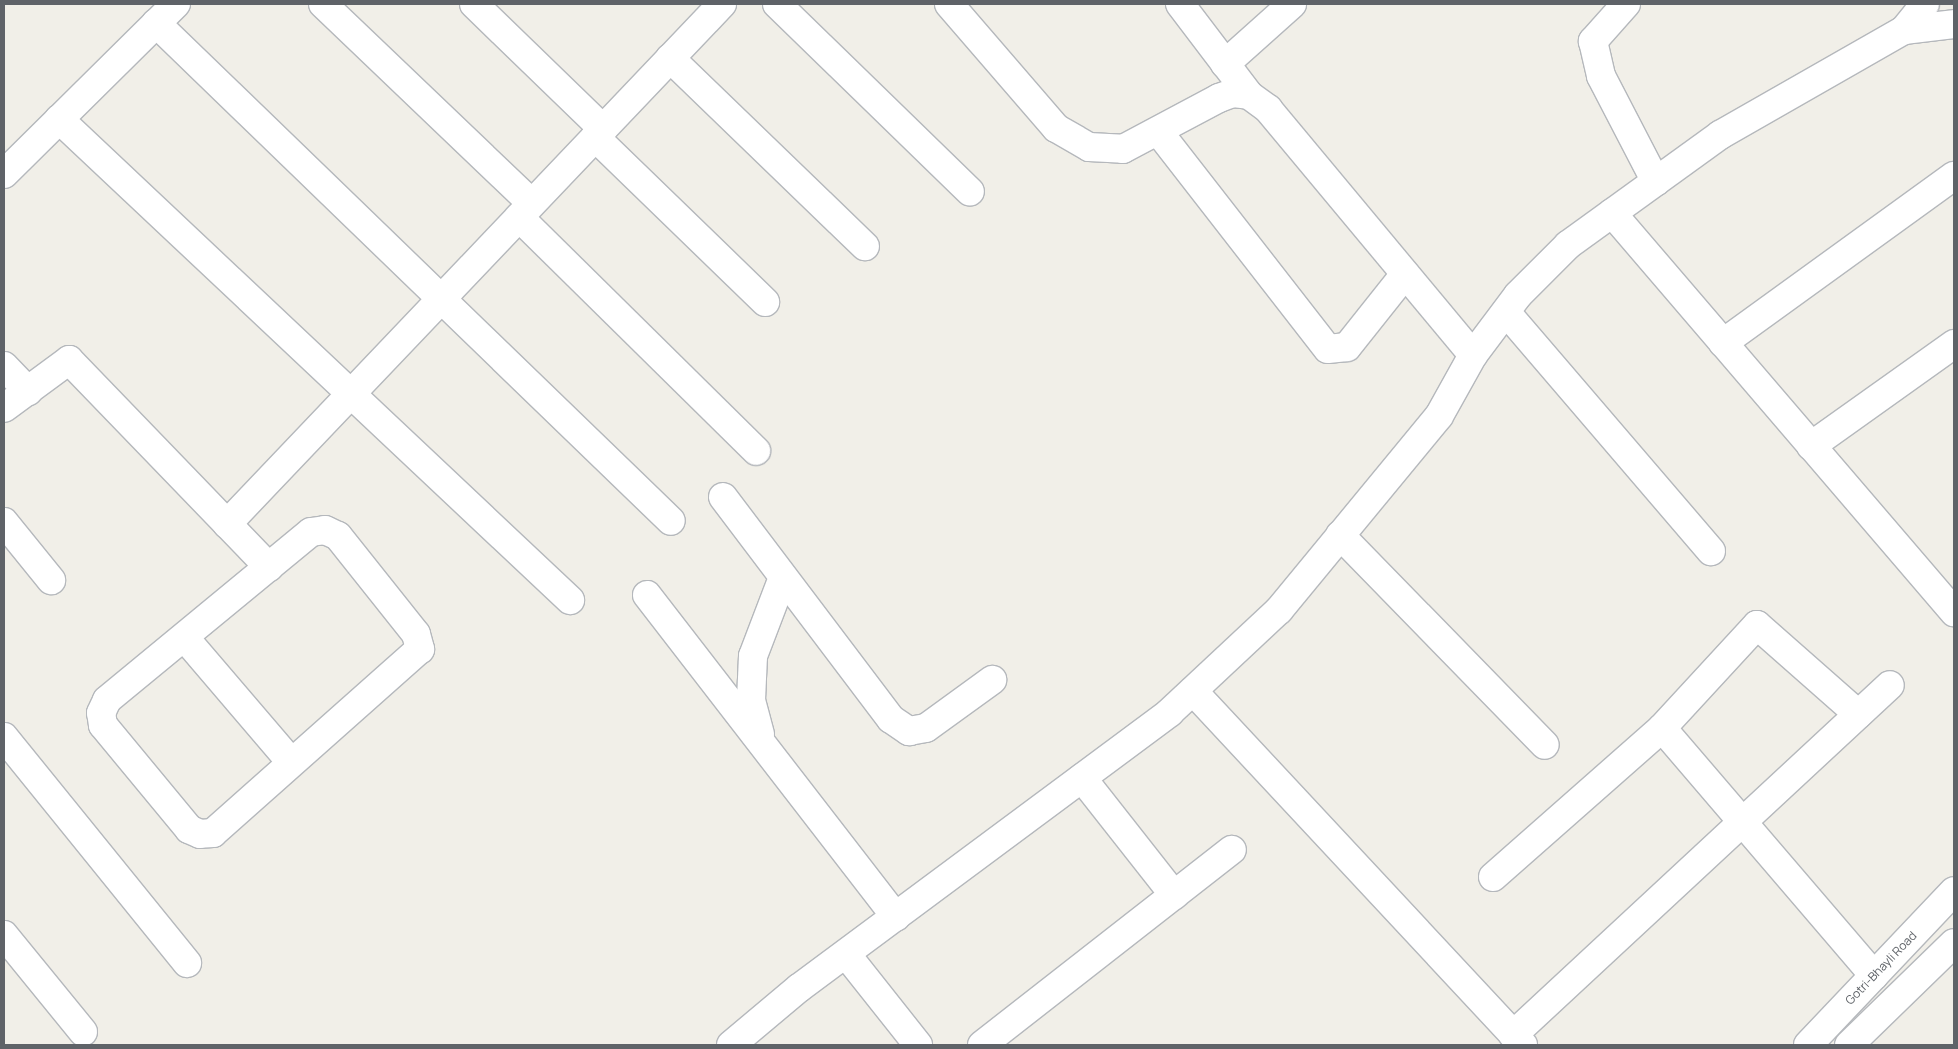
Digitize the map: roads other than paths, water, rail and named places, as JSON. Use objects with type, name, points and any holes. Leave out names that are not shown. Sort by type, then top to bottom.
[{"type":"street","points":[[4,174],[176,4]]},
{"type":"street","points":[[323,4],[525,210],[756,451]]},
{"type":"street","points":[[474,4],[765,302]]},
{"type":"street","points":[[227,524],[722,4]]},
{"type":"street","points":[[776,4],[970,192]]},
{"type":"street","points":[[951,4],[1056,128],[1089,147],[1123,149],[1219,98],[1233,93],[1249,95]]},
{"type":"street","points":[[1180,4],[1249,95],[1268,109],[1473,355]]},
{"type":"street","points":[[1225,64],[1292,4]]},
{"type":"street","points":[[1626,4],[1593,41],[1601,76],[1656,182]]},
{"type":"street","points":[[731,1045],[846,954],[1082,778],[1193,691],[1279,610],[1439,416],[1473,355],[1506,312],[1568,245],[1720,136],[1904,30],[1924,4]]},
{"type":"street","points":[[156,23],[671,521]]},
{"type":"street","points":[[1904,30],[1954,24]]},
{"type":"street","points":[[670,58],[865,246]]},
{"type":"street","points":[[59,119],[570,600]]},
{"type":"street","points":[[1158,131],[1328,349],[1347,347],[1405,274]]},
{"type":"street","points":[[1724,343],[1954,176]]},
{"type":"street","points":[[1612,214],[1954,612]]},
{"type":"street","points":[[1506,312],[1711,551]]},
{"type":"street","points":[[1811,446],[1954,344]]},
{"type":"street","points":[[4,408],[69,360],[269,567]]},
{"type":"street","points":[[4,366],[28,391]]},
{"type":"street","points":[[723,497],[782,580],[890,719],[909,731],[926,728],[992,680]]},
{"type":"street","points":[[4,522],[51,580]]},
{"type":"street","points":[[325,530],[338,536],[416,634],[420,648],[213,833],[200,834],[189,828],[103,725],[101,713],[107,700],[185,638],[269,567],[311,532],[325,530]]},
{"type":"street","points":[[1340,535],[1546,745]]},
{"type":"street","points":[[763,745],[752,700],[753,656],[782,580]]},
{"type":"street","points":[[647,595],[896,917]]},
{"type":"street","points":[[1493,877],[1662,728],[1757,625],[1858,714]]},
{"type":"street","points":[[185,638],[291,762]]},
{"type":"street","points":[[1193,691],[1518,1040],[1742,822],[1890,685]]},
{"type":"street","points":[[1662,728],[1874,975]]},
{"type":"street","points":[[4,738],[187,963]]},
{"type":"street","points":[[1082,778],[1174,895]]},
{"type":"street","points":[[982,1045],[1232,850]]},
{"type":"street","name":"Gotri-Bhayli Road","points":[[1808,1045],[1954,891]]},
{"type":"street","points":[[4,935],[83,1032]]},
{"type":"street","points":[[1849,1045],[1954,943]]},
{"type":"street","points":[[846,954],[918,1045]]}]
